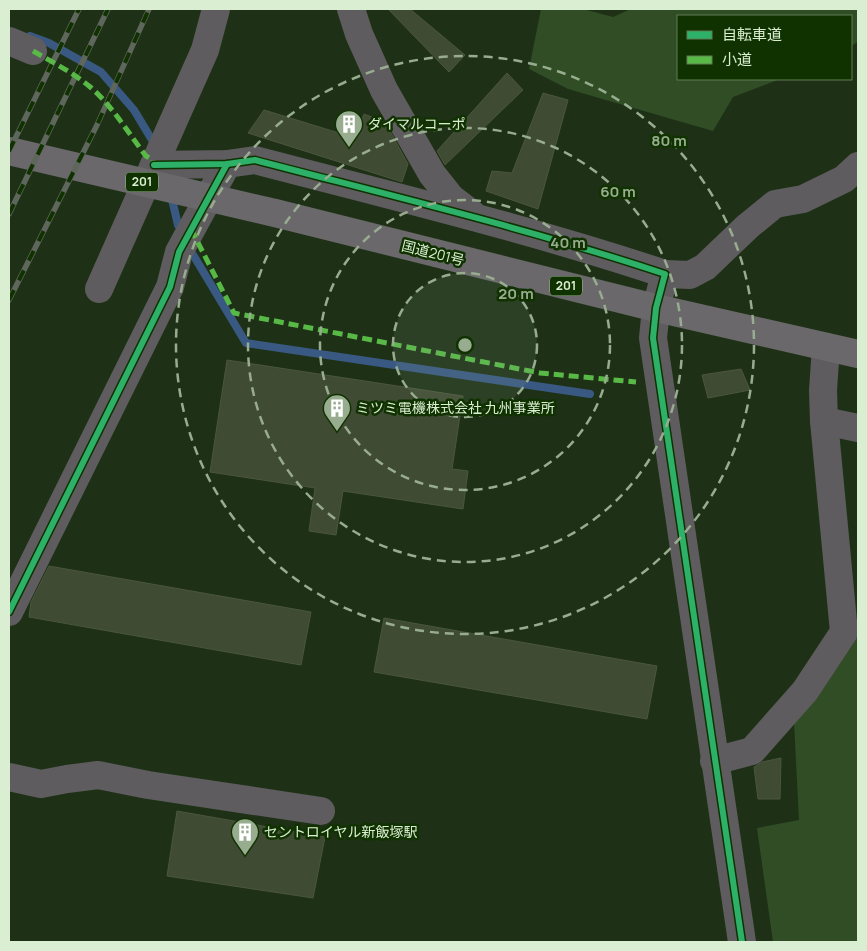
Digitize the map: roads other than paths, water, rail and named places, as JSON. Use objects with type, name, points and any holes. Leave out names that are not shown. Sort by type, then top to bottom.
[{"type":"highway","name":"国道201号","points":[[9,151],[275,213],[656,308],[858,354]]},
{"type":"street","points":[[100,289],[205,50],[216,9]]},
{"type":"street","points":[[350,9],[384,90],[432,174],[451,198],[479,220]]},
{"type":"street","points":[[154,165],[227,164],[255,160],[624,260],[665,274],[690,275],[705,267],[748,226],[775,204],[803,199],[844,179],[858,166]]},
{"type":"street","points":[[9,612],[170,287],[178,252],[227,164]]},
{"type":"street","points":[[665,274],[656,308],[653,338],[742,942]]},
{"type":"street","points":[[714,761],[752,751],[804,691],[851,630],[824,421],[823,390],[826,347]]},
{"type":"street","points":[[824,421],[858,428]]},
{"type":"street","points":[[9,777],[41,784],[67,778],[98,775],[148,785],[321,811]]},
{"type":"waterway","points":[[30,36],[49,43],[101,72],[134,110],[155,145]]},
{"type":"waterway","points":[[171,195],[178,225]]},
{"type":"waterway","points":[[192,253],[246,343],[590,394]]},
{"type":"railway","points":[[9,151],[79,9]]},
{"type":"railway","points":[[9,214],[108,9]]},
{"type":"railway","points":[[9,300],[97,125],[149,9]]},
{"type":"place","name":"ダイマルコーポ","points":[[349,148]]},
{"type":"place","name":"ミツミ電機株式会社 九州事業所","points":[[337,432]]},
{"type":"place","name":"セントロイヤル新飯塚駅","points":[[245,856]]}]
